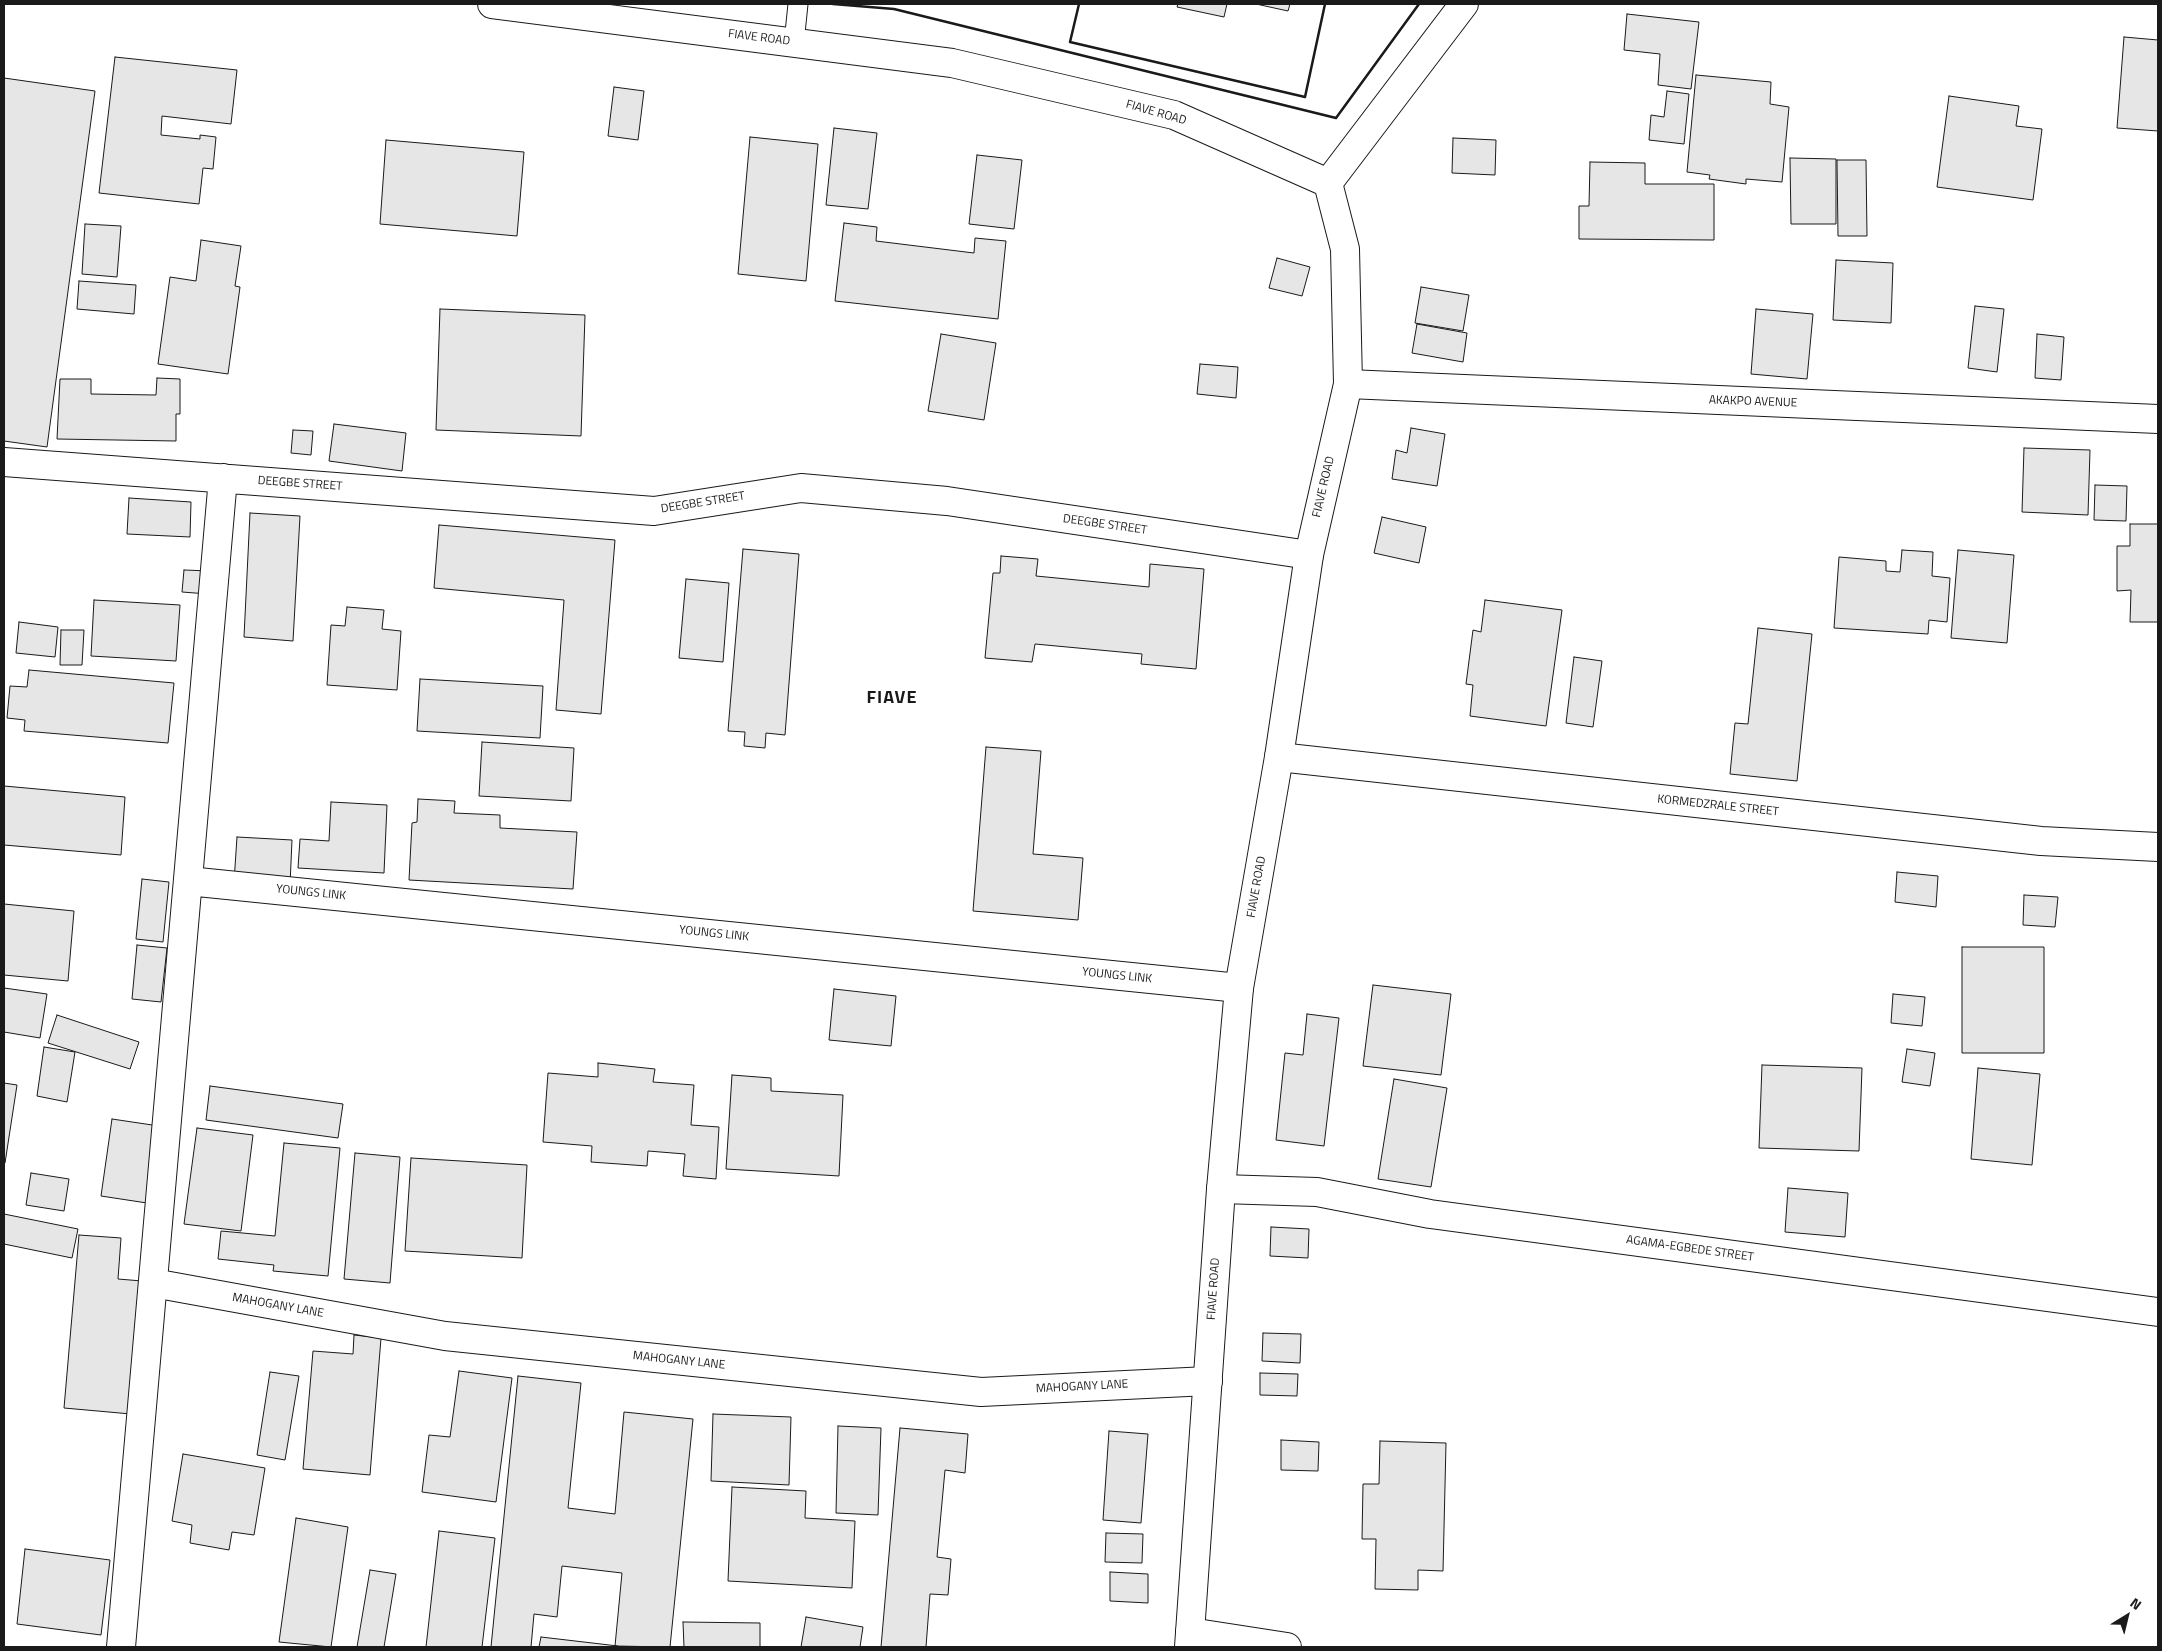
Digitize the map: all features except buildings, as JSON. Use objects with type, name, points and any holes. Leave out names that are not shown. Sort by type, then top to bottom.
[{"type":"street","name":"FIAVE ROAD","points":[[492,4],[952,63],[1174,115],[1328,183],[1344,249],[1348,384],[1309,556],[1279,757],[1239,988],[1221,1189],[1190,1640]]},
{"type":"street","points":[[1328,183],[1464,4]]},
{"type":"street","name":"AKAKPO AVENUE","points":[[1348,384],[2158,420]]},
{"type":"street","name":"DEEGBE STREET","points":[[4,462],[654,511],[801,488],[947,501],[1309,556]]},
{"type":"street","points":[[122,1647],[223,478]]},
{"type":"street","name":"KORMEDZRALE STREET","points":[[1279,757],[2031,840],[2158,847]]},
{"type":"street","name":"YOUNGS LINK","points":[[188,881],[1239,988]]},
{"type":"street","name":"AGAMA-EGBEDE STREET","points":[[1221,1189],[1317,1192],[1430,1214],[2158,1312]]},
{"type":"street","name":"MAHOGANY LANE","points":[[153,1283],[445,1336],[981,1392],[1208,1381]]},
{"type":"street","points":[[1190,1640],[1288,1647]]},
{"type":"lane","points":[[794,43],[798,4]]},
{"type":"wall","points":[[833,4],[894,9],[1336,118],[1419,4]]},
{"type":"wall","points":[[1079,4],[1070,42],[1305,97],[1325,4]]},
{"type":"district","name":"FIAVE","points":[[892,699]]}]
